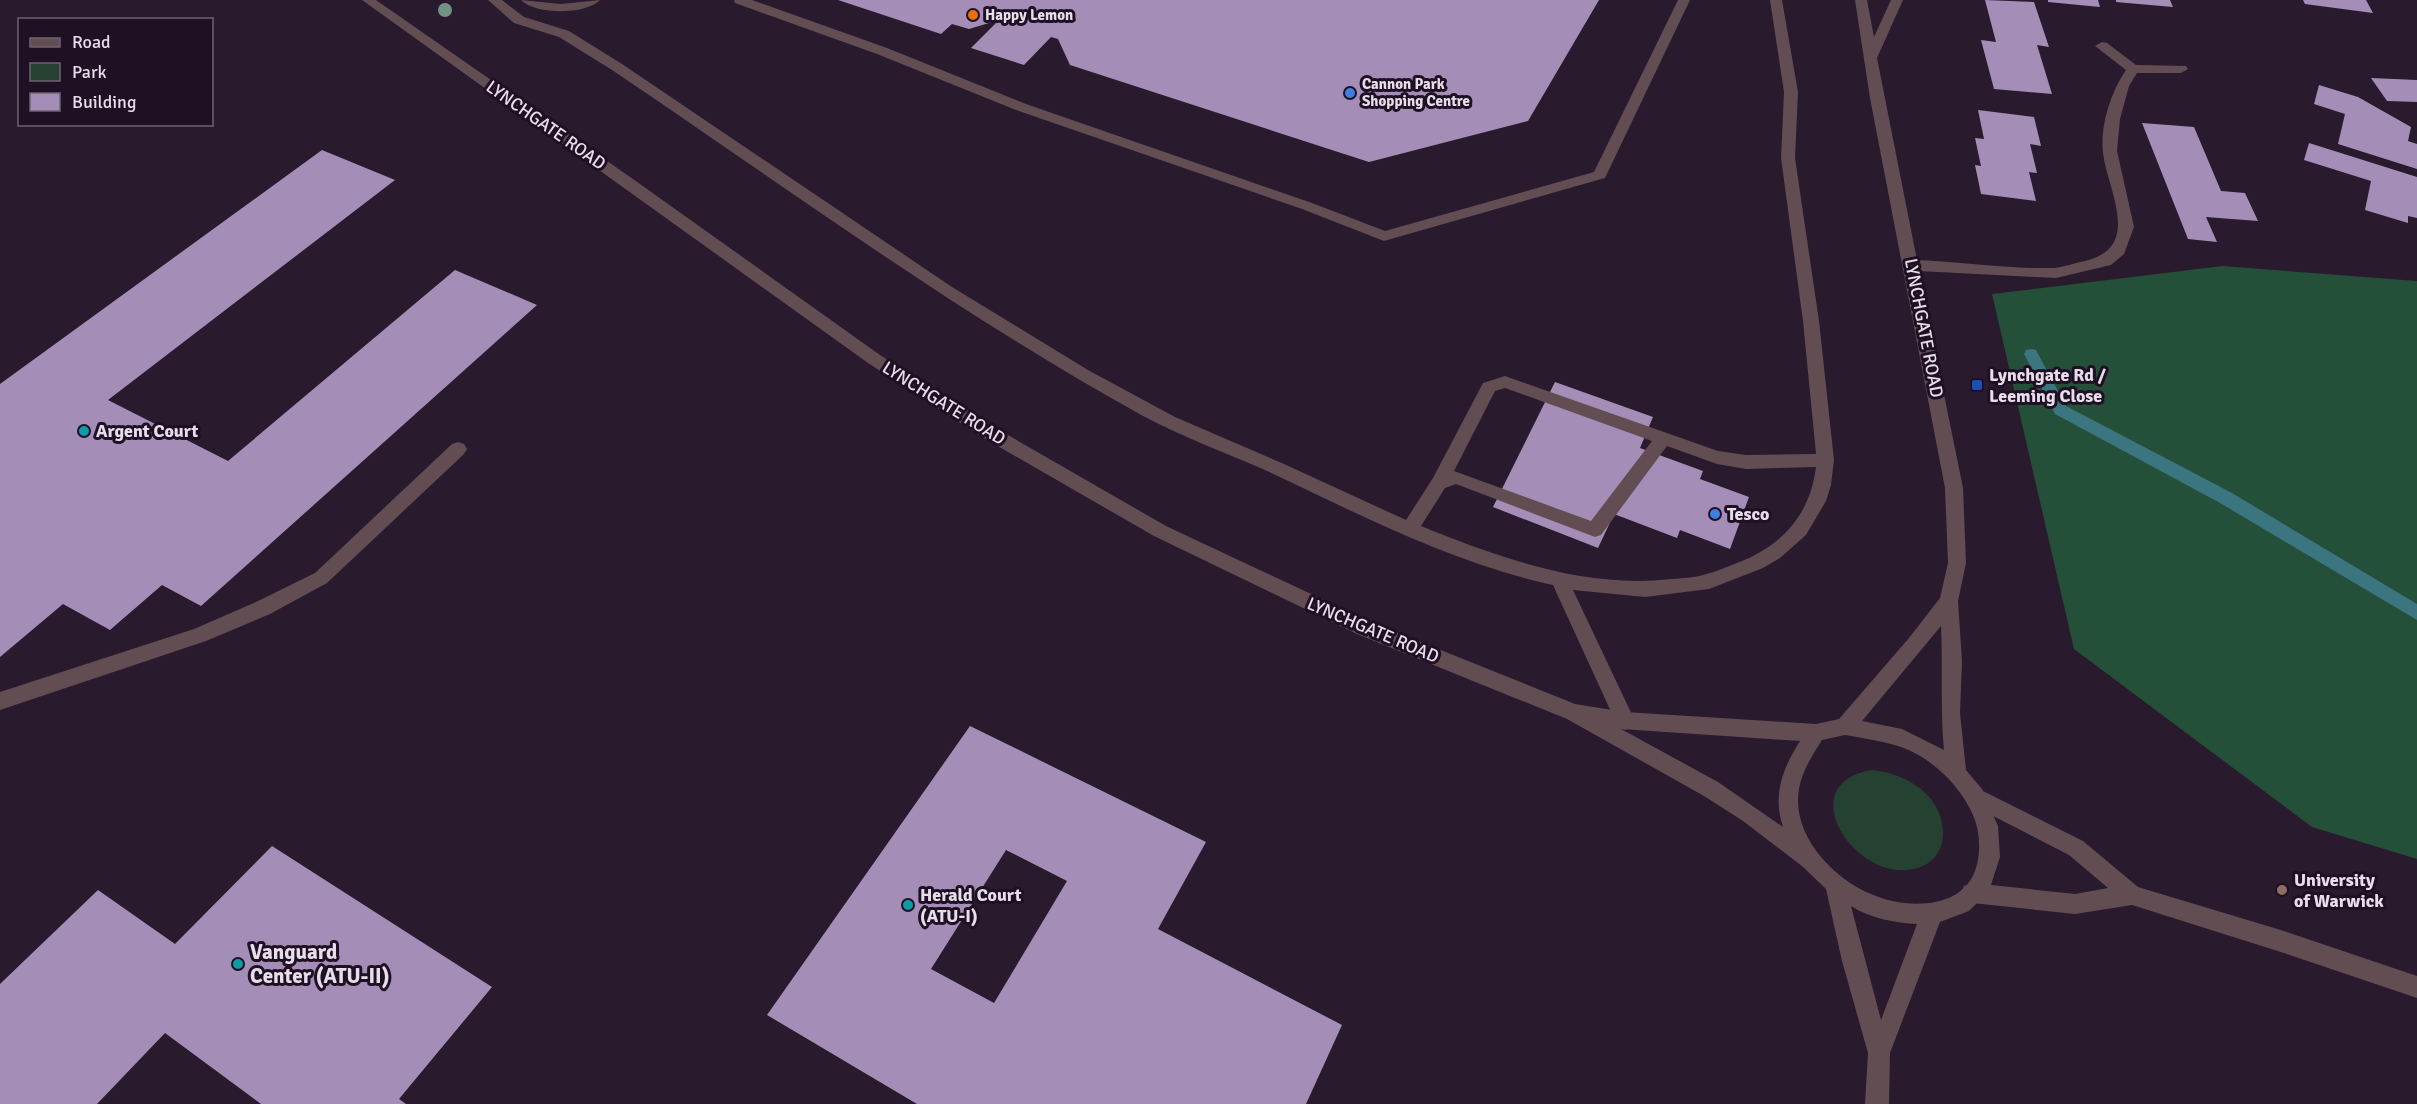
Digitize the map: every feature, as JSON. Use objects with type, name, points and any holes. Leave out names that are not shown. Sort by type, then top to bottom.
[{"type":"street","name":"LYNCHGATE ROAD","points":[[368,0],[628,182],[874,359],[988,432],[1160,531],[1364,628],[1574,713],[1711,789],[1750,814],[1809,859],[1835,884],[1865,903],[1899,913],[1932,914],[1961,904],[1982,884],[1990,857],[1988,826],[1975,796],[1956,772],[1931,752],[1902,738],[1845,726],[1815,733],[1625,721],[1574,713]]},
{"type":"street","points":[[494,0],[519,20],[564,34],[617,67],[962,301],[1060,361],[1155,414],[1409,530],[1495,562],[1560,581],[1637,591],[1676,589],[1741,572],[1769,557],[1792,539],[1809,520],[1819,497],[1825,460],[1811,321],[1788,158],[1791,92],[1776,0]]},
{"type":"street","points":[[527,0],[539,5],[567,8],[594,0]]},
{"type":"street","points":[[740,0],[882,51],[1021,107],[1307,206],[1384,236],[1600,175],[1631,113],[1656,53],[1684,0]]},
{"type":"street","name":"LYNCHGATE ROAD","points":[[1862,0],[1954,488],[1957,563],[1949,601],[1952,661],[1950,713],[1956,772]]},
{"type":"street","points":[[1871,57],[1897,0]]},
{"type":"street","points":[[2102,46],[2133,69],[2181,69]]},
{"type":"street","points":[[1912,265],[2056,273],[2106,261],[2119,250],[2127,227],[2110,151],[2113,119],[2122,86],[2133,69]]},
{"type":"street","points":[[1409,530],[1439,483],[1489,387],[1505,382],[1717,458],[1746,462],[1825,460]]},
{"type":"street","points":[[1439,483],[1456,477],[1595,530],[1663,438]]},
{"type":"street","points":[[0,701],[199,635],[263,608],[321,578],[458,449]]},
{"type":"street","points":[[1560,581],[1625,721]]},
{"type":"street","name":"LYNCHGATE ROAD","points":[[1845,726],[1916,644],[1949,601]]},
{"type":"street","name":"LYNCHGATE ROAD","points":[[1809,859],[1793,830],[1786,802],[1790,775],[1815,733]]},
{"type":"street","points":[[1975,796],[2076,848],[2132,895],[2284,942],[2417,987]]},
{"type":"street","points":[[1835,884],[1853,961],[1879,1053],[1877,1104]]},
{"type":"street","points":[[1972,893],[2075,904],[2132,895]]},
{"type":"street","points":[[1879,1053],[1907,985],[1913,961],[1932,914]]},
{"type":"green space","points":[[2222,266],[2417,281],[2417,859],[2312,827],[2074,649],[1992,294]]},
{"type":"green space","points":[[1872,770],[1886,772],[1911,782],[1931,799],[1938,810],[1943,834],[1941,846],[1936,856],[1927,864],[1914,869],[1892,869],[1871,861],[1853,847],[1840,830],[1834,811],[1836,793],[1848,779]]},
{"type":"building","name":"Cannon Park Shopping Centre","points":[[838,0],[1599,0],[1528,121],[1369,162],[1070,65],[1058,39],[1051,37],[1024,65],[971,48],[999,20],[969,29],[952,24],[941,34]]},
{"type":"building","points":[[1985,0],[2034,2],[2049,47],[2037,45],[2052,94],[1994,89],[1981,40],[1996,42]]},
{"type":"building","points":[[2048,0],[2098,0],[2100,7],[2048,2]]},
{"type":"building","points":[[2116,0],[2170,0],[2173,7],[2116,2]]},
{"type":"building","points":[[2303,0],[2366,0],[2373,13],[2305,4]]},
{"type":"building","points":[[2371,78],[2417,80],[2417,102],[2387,101]]},
{"type":"building","points":[[2319,85],[2358,97],[2411,127],[2408,141],[2417,144],[2417,169],[2338,144],[2345,114],[2314,104]]},
{"type":"building","points":[[1978,110],[2034,117],[2041,146],[2030,144],[2037,173],[2029,172],[2036,201],[1981,194],[1975,165],[1981,166],[1975,138],[1984,139]]},
{"type":"building","points":[[2142,123],[2194,127],[2221,191],[2245,193],[2258,221],[2206,217],[2217,242],[2188,239]]},
{"type":"building","points":[[2309,143],[2417,177],[2417,218],[2408,216],[2408,223],[2365,210],[2371,181],[2304,160]]},
{"type":"building","name":"Argent Court","points":[[322,150],[395,180],[108,400],[228,461],[455,270],[537,305],[201,606],[162,585],[110,630],[63,604],[0,657],[0,384]]},
{"type":"building","points":[[1555,382],[1653,417],[1640,448],[1703,471],[1700,479],[1749,497],[1730,549],[1680,530],[1677,538],[1614,514],[1598,548],[1493,507]]},
{"type":"building","name":"Herald Court (ATU-I)","points":[[970,726],[1206,842],[1158,929],[1342,1025],[1306,1104],[917,1104],[767,1015]],"holes":[[[1006,850],[1067,881],[994,1003],[931,969]]]},
{"type":"building","name":"Vanguard Center (ATU-II)","points":[[272,846],[492,987],[399,1099],[406,1104],[261,1104],[165,1033],[97,1104],[0,1104],[0,984],[98,890],[175,944]]},
{"type":"waterway","points":[[2031,354],[2060,410],[2226,498],[2417,613]]},
{"type":"place","name":"Happy Lemon","points":[[973,15]]},
{"type":"place","name":"Cannon Park Shopping Centre","points":[[1350,93]]},
{"type":"place","name":"Lynchgate Rd / Leeming Close","points":[[1977,385]]},
{"type":"place","name":"Argent Court","points":[[84,431]]},
{"type":"place","name":"Tesco","points":[[1715,514]]},
{"type":"place","name":"University of Warwick","points":[[2282,890]]},
{"type":"place","name":"Herald Court (ATU-I)","points":[[908,905]]},
{"type":"place","name":"Vanguard Center (ATU-II)","points":[[238,964]]}]
